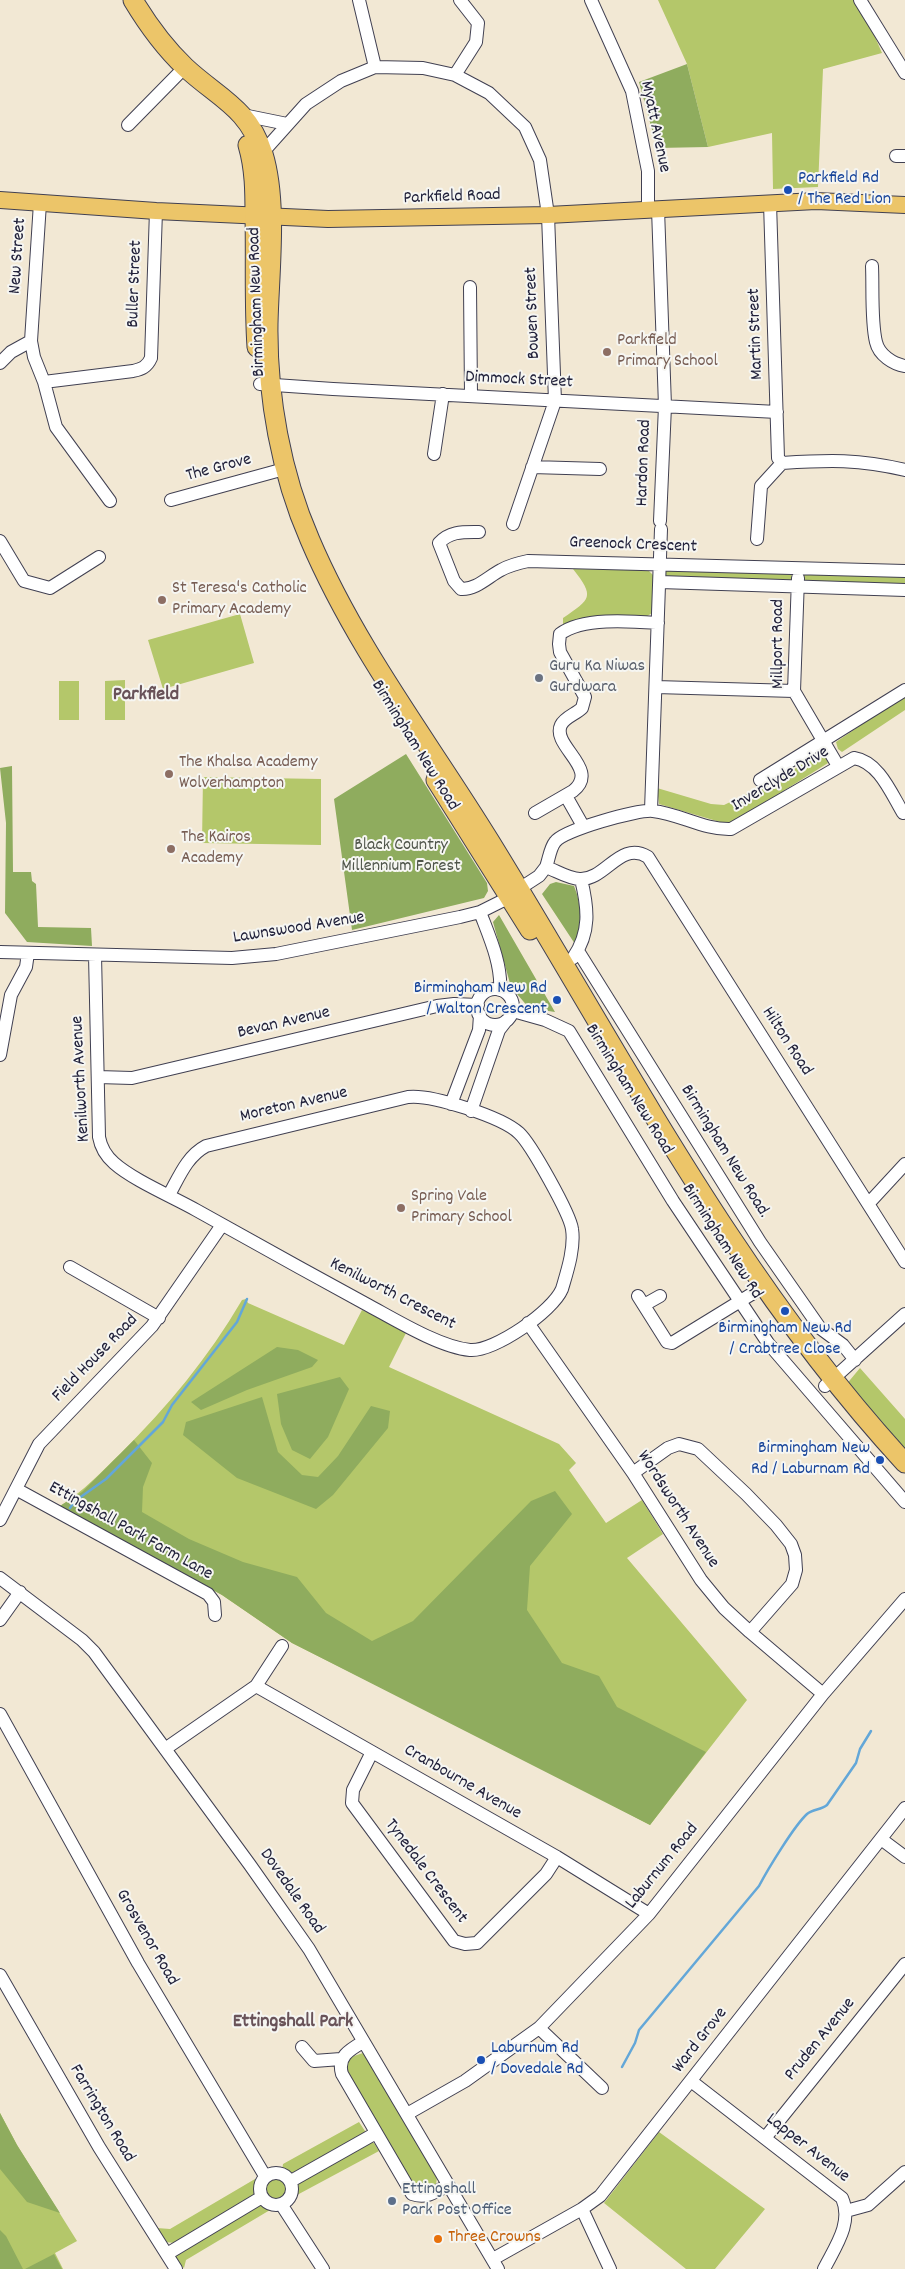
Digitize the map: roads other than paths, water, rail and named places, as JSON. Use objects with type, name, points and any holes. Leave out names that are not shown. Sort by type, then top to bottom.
[{"type":"highway","name":"Birmingham New Road","points":[[133,0],[155,36],[185,67],[212,90],[229,100],[243,115],[263,152],[267,171],[263,217],[262,304],[265,384],[277,471],[297,536],[331,610],[514,894],[566,967],[735,1243],[829,1383],[905,1478]]},
{"type":"highway","name":"Birmingham New Road","points":[[212,90],[233,116],[247,142],[263,217]]},
{"type":"highway","name":"Birmingham New Road","points":[[265,384],[301,517],[341,604],[405,711],[488,838],[526,922],[746,1296],[905,1463]]},
{"type":"main road","name":"Parkfield Road","points":[[0,200],[263,217],[380,220],[548,215],[770,203],[847,201],[905,205]]},
{"type":"street","points":[[263,152],[306,104],[334,86],[375,67],[359,0]]},
{"type":"street","points":[[455,75],[476,42],[478,24],[460,0]]},
{"type":"street","name":"Myatt Avenue","points":[[591,0],[632,91],[648,170],[653,210],[665,406]]},
{"type":"street","points":[[860,0],[905,73]]},
{"type":"street","points":[[128,125],[185,67]]},
{"type":"street","name":"Bowen Street","points":[[375,67],[422,68],[455,75],[489,93],[525,126],[540,160],[548,215],[555,401],[514,524]]},
{"type":"street","points":[[243,115],[288,124]]},
{"type":"street","name":"New Street","points":[[40,203],[31,341],[34,357],[44,382],[56,427],[110,501]]},
{"type":"street","name":"Martin Street","points":[[770,203],[778,458],[782,463]]},
{"type":"street","name":"Buller Street","points":[[44,382],[133,371],[143,369],[148,364],[151,358],[156,211]]},
{"type":"street","points":[[872,266],[876,343],[887,359],[898,365],[905,366]]},
{"type":"street","points":[[470,287],[471,395]]},
{"type":"street","points":[[0,363],[11,352],[31,341]]},
{"type":"street","name":"Dimmock Street","points":[[265,384],[777,412]]},
{"type":"street","points":[[434,454],[443,394]]},
{"type":"street","name":"Hardon Road","points":[[651,810],[665,406]]},
{"type":"street","points":[[757,539],[761,486],[782,463],[841,459],[873,462],[905,470]]},
{"type":"street","points":[[532,466],[600,469]]},
{"type":"street","name":"The Grove","points":[[171,500],[277,471]]},
{"type":"street","name":"Greenock Crescent","points":[[479,532],[457,532],[444,537],[438,543],[454,581],[461,589],[478,584],[515,564],[528,561],[905,571]]},
{"type":"street","points":[[0,541],[24,581],[50,588],[99,557]]},
{"type":"street","points":[[567,548],[567,562]]},
{"type":"street","name":"Millport Road","points":[[798,569],[794,692],[838,766]]},
{"type":"street","name":"Greenock Crescent","points":[[660,582],[905,590]]},
{"type":"street","points":[[535,813],[578,787],[581,773],[560,735],[560,729],[565,720],[582,708],[585,701],[584,694],[560,652],[558,644],[560,634],[570,628],[613,620],[658,623]]},
{"type":"street","points":[[656,687],[794,692]]},
{"type":"street","points":[[760,780],[905,690]]},
{"type":"street","name":"Inverclyde Drive","points":[[651,810],[713,828],[732,829],[854,758],[870,764],[883,779],[903,813]]},
{"type":"street","points":[[566,796],[583,826]]},
{"type":"street","points":[[566,967],[583,941],[588,908],[581,879],[546,867],[555,841],[563,834],[583,826],[651,810]]},
{"type":"street","name":"Hilton Road","points":[[581,879],[589,878],[630,852],[643,854],[648,857],[905,1262]]},
{"type":"street","name":"Lawnswood Avenue","points":[[0,952],[228,958],[276,954],[425,925],[480,912],[514,894],[539,876],[546,867]]},
{"type":"street","points":[[480,912],[494,949],[501,982],[500,990]]},
{"type":"street","name":"Birmingham New Road.","points":[[578,951],[760,1242],[820,1328],[843,1346],[855,1360]]},
{"type":"street","points":[[0,1055],[11,995],[26,967],[28,953]]},
{"type":"street","name":"Kenilworth Avenue","points":[[95,954],[99,1137],[104,1150],[120,1168],[169,1195]]},
{"type":"street","points":[[452,1104],[479,1030],[479,1000],[486,992],[500,990],[510,997],[509,1016],[500,1030],[471,1111]]},
{"type":"street","name":"Bevan Avenue","points":[[98,1077],[132,1078],[437,1006],[454,1004],[479,1010]]},
{"type":"street","points":[[479,1010],[491,1024],[500,1024],[509,1016]]},
{"type":"street","name":"Birmingham New Rd","points":[[509,1016],[544,1020],[569,1031],[673,1201],[746,1296],[768,1343],[905,1502]]},
{"type":"street","name":"Moreton Avenue","points":[[169,1195],[192,1156],[197,1151],[214,1143],[408,1097],[423,1096],[452,1104]]},
{"type":"street","name":"Kenilworth Crescent","points":[[169,1195],[404,1324],[461,1348],[479,1350],[528,1323],[548,1309],[560,1296],[566,1276],[573,1230],[568,1215],[521,1134],[507,1125],[452,1104]]},
{"type":"street","points":[[869,1203],[905,1164]]},
{"type":"street","name":"Field House Road","points":[[0,1520],[39,1444],[159,1318],[222,1225]]},
{"type":"street","points":[[70,1267],[159,1318]]},
{"type":"street","points":[[660,1296],[641,1300],[667,1342],[672,1343],[746,1296]]},
{"type":"street","points":[[829,1383],[905,1314]]},
{"type":"street","name":"Wordsworth Avenue","points":[[528,1323],[633,1473],[701,1580],[724,1608],[823,1694]]},
{"type":"street","points":[[633,1473],[668,1448],[679,1444],[698,1449],[746,1494],[776,1525],[791,1544],[795,1555],[796,1570],[792,1584],[750,1632]]},
{"type":"street","name":"Ettingshall Park Farm Lane","points":[[16,1489],[208,1594],[214,1602],[215,1615]]},
{"type":"street","name":"Dovedale Road","points":[[0,1578],[82,1640],[94,1652],[165,1749],[309,1949],[496,2264]]},
{"type":"street","points":[[0,1620],[20,1592]]},
{"type":"street","name":"Laburnum Road","points":[[407,2114],[465,2081],[539,2028],[649,1914],[823,1694],[905,1599]]},
{"type":"street","points":[[165,1749],[256,1686],[282,1646]]},
{"type":"street","name":"Cranbourne Avenue","points":[[256,1686],[557,1857],[649,1914]]},
{"type":"street","name":"Grosvenor Road","points":[[0,1714],[138,1963],[265,2176]]},
{"type":"street","name":"Tynedale Crescent","points":[[372,1752],[353,1790],[352,1803],[444,1928],[460,1944],[472,1945],[484,1937],[546,1874],[557,1857]]},
{"type":"street","name":"Ward Grove","points":[[496,2264],[600,2196],[905,1808]]},
{"type":"street","points":[[881,1839],[905,1857]]},
{"type":"street","name":"Pruden Avenue","points":[[765,2138],[905,1964]]},
{"type":"street","name":"Farrington Road","points":[[0,1975],[99,2147],[176,2269]]},
{"type":"street","points":[[539,2028],[602,2088]]},
{"type":"street","points":[[363,2042],[348,2051],[342,2059],[340,2066],[342,2074],[412,2194],[419,2197],[425,2196],[448,2185]]},
{"type":"street","points":[[302,2047],[314,2065],[342,2059]]},
{"type":"street","name":"Lapper Avenue","points":[[691,2081],[842,2198],[846,2211],[844,2230],[824,2269]]},
{"type":"street","points":[[291,2181],[376,2133]]},
{"type":"street","points":[[846,2211],[868,2205],[905,2172]]},
{"type":"street","points":[[274,2173],[282,2174],[291,2181],[290,2194],[281,2204],[274,2204],[262,2197],[260,2188],[265,2176],[274,2173]]},
{"type":"street","points":[[167,2254],[262,2197]]},
{"type":"street","points":[[281,2204],[323,2269]]},
{"type":"street","points":[[582,2209],[610,2269]]},
{"type":"waterway","points":[[70,1508],[75,1501],[106,1479],[163,1422],[172,1405],[237,1322],[247,1299]]},
{"type":"waterway","points":[[622,2067],[635,2043],[639,2030],[759,1886],[795,1828],[809,1812],[827,1805],[856,1763],[860,1749],[871,1731]]},
{"type":"place","name":"Parkfield Rd / The Red Lion","points":[[788,190]]},
{"type":"place","name":"Parkfield Primary School","points":[[607,352]]},
{"type":"place","name":"St Teresa's Catholic Primary Academy","points":[[162,600]]},
{"type":"place","name":"Guru Ka Niwas Gurdwara","points":[[539,678]]},
{"type":"place","name":"The Khalsa Academy Wolverhampton","points":[[169,774]]},
{"type":"place","name":"The Kairos Academy","points":[[171,849]]},
{"type":"place","name":"Birmingham New Rd / Walton Crescent","points":[[557,1000]]},
{"type":"place","name":"Spring Vale Primary School","points":[[401,1208]]},
{"type":"place","name":"Birmingham New Rd / Crabtree Close","points":[[785,1311]]},
{"type":"place","name":"Birmingham New Rd / Laburnam Rd","points":[[880,1460]]},
{"type":"place","name":"Laburnum Rd / Dovedale Rd","points":[[481,2060]]},
{"type":"place","name":"Ettingshall Park Post Office","points":[[392,2201]]},
{"type":"place","name":"Three Crowns","points":[[438,2239]]},
{"type":"district","name":"Parkfield","points":[[146,696]]},
{"type":"district","name":"Ettingshall Park","points":[[293,2023]]},
{"type":"park label","name":"Black Country Millennium Forest","points":[[401,858]]}]
